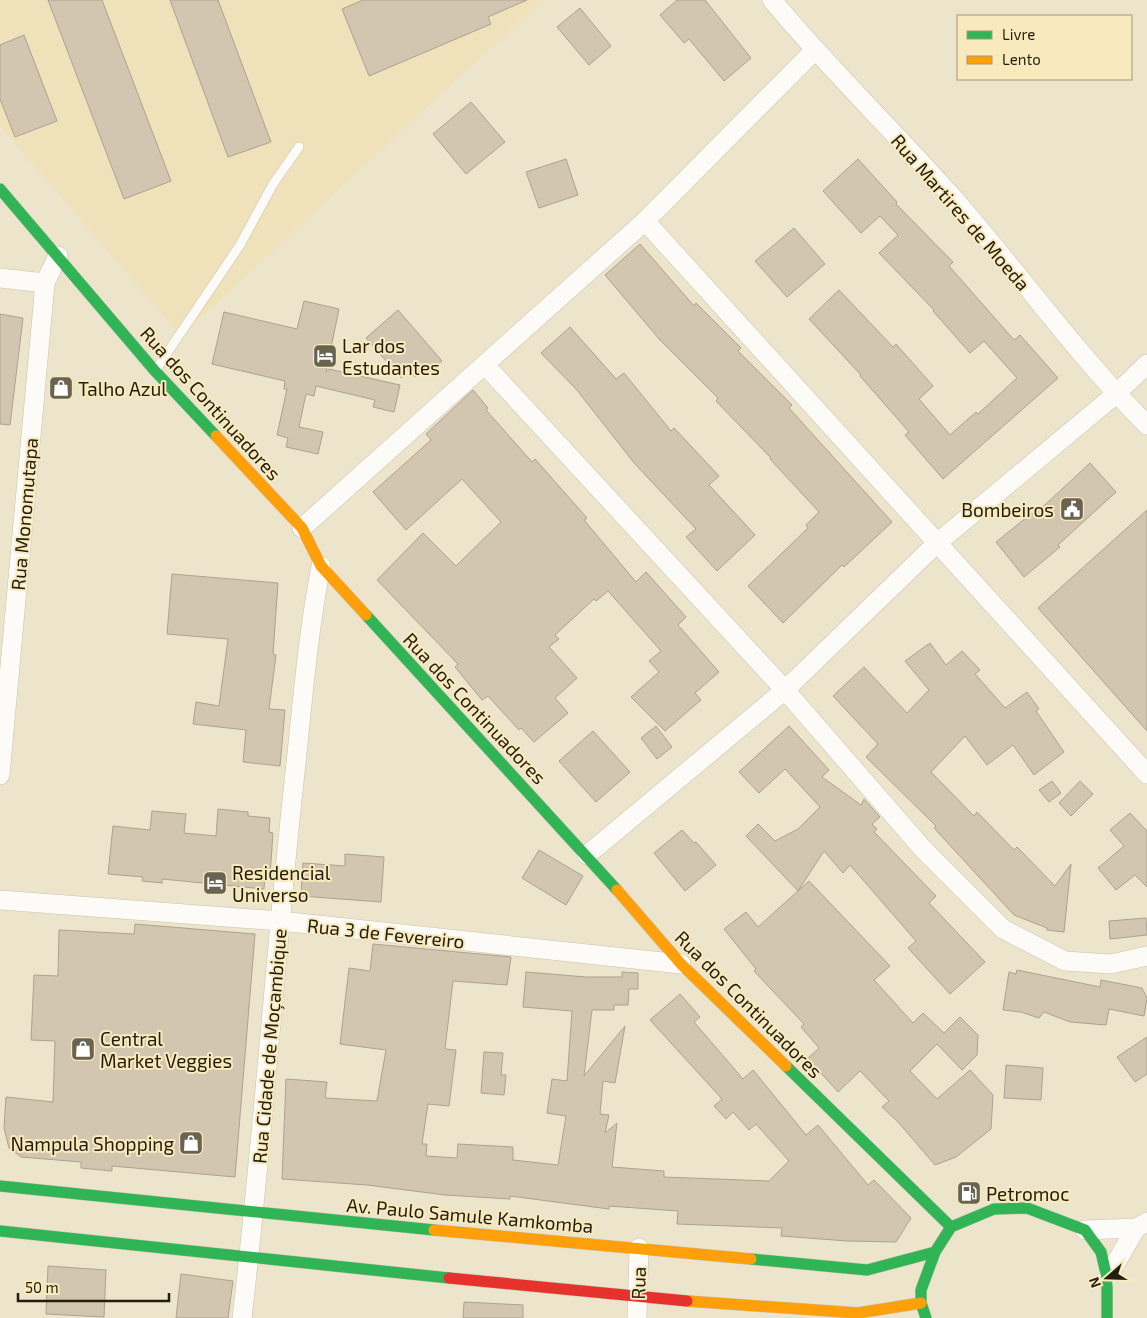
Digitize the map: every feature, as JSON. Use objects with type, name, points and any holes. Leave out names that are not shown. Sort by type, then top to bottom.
[{"type":"main road","name":"Rua dos Continuadores","points":[[0,189],[155,370],[302,528],[321,566],[587,855],[681,964],[951,1227]]},
{"type":"main road","name":"Av. Paulo Samule Kamkomba","points":[[0,1186],[255,1213],[867,1270],[935,1252]]},
{"type":"main road","points":[[926,1318],[921,1303],[921,1290],[935,1252],[951,1227],[994,1208],[1027,1208],[1085,1230],[1102,1252],[1107,1278],[1107,1318]]},
{"type":"main road","points":[[0,1231],[639,1298],[858,1312],[921,1303]]},
{"type":"street","name":"Rua Martires de Moeda","points":[[772,0],[814,51],[955,201],[1116,394],[1147,425]]},
{"type":"street","points":[[302,528],[645,221],[814,51]]},
{"type":"street","points":[[645,221],[936,544],[1147,774]]},
{"type":"street","points":[[0,278],[45,283],[58,256]]},
{"type":"street","name":"Rua Monomutapa","points":[[0,775],[45,283]]},
{"type":"street","points":[[587,855],[785,690],[936,544],[1116,394],[1147,364]]},
{"type":"street","points":[[486,365],[785,690],[923,850],[1003,929],[1066,961],[1110,964],[1147,956]]},
{"type":"street","name":"Rua Cidade de Moçambique","points":[[242,1318],[255,1213],[280,921],[313,608],[321,566]]},
{"type":"street","name":"Rua 3 de Fevereiro","points":[[0,900],[280,921],[681,964]]},
{"type":"street","points":[[1085,1230],[1141,1225]]},
{"type":"street","points":[[1107,1278],[1141,1225]]},
{"type":"street","name":"Rua","points":[[637,1318],[640,1248]]},
{"type":"lane","points":[[155,370],[240,245],[273,184],[299,147]]},
{"type":"shaded area","points":[[0,0],[542,0],[181,336],[0,126]]},
{"type":"building","points":[[48,0],[102,0],[171,181],[124,199]]},
{"type":"building","points":[[170,0],[218,0],[271,142],[228,157]]},
{"type":"building","points":[[363,0],[527,0],[488,17],[491,24],[369,76],[342,9]]},
{"type":"building","points":[[677,0],[705,0],[751,58],[724,81],[689,39],[684,43],[660,15]]},
{"type":"building","points":[[580,8],[611,46],[589,65],[557,27]]},
{"type":"building","points":[[24,35],[57,121],[15,137],[0,99],[0,45]]},
{"type":"building","points":[[471,102],[505,142],[466,174],[433,134]]},
{"type":"building","points":[[566,159],[578,195],[539,208],[526,172]]},
{"type":"building","points":[[858,159],[897,202],[896,204],[953,262],[949,266],[1014,340],[1020,335],[1058,378],[943,479],[905,435],[909,432],[861,375],[809,319],[839,290],[893,347],[896,344],[933,386],[919,399],[950,435],[976,412],[978,414],[1017,378],[984,341],[970,353],[934,310],[879,253],[898,235],[880,216],[861,233],[823,191]]},
{"type":"building","points":[[794,228],[825,264],[787,297],[755,261]]},
{"type":"building","points":[[640,244],[694,306],[696,303],[741,348],[738,351],[792,405],[789,408],[892,522],[844,567],[842,565],[783,623],[748,586],[808,528],[806,525],[819,512],[771,458],[716,401],[718,398],[660,340],[605,275]]},
{"type":"building","points":[[304,301],[339,309],[326,372],[329,369],[400,385],[394,412],[373,407],[375,400],[316,386],[314,396],[306,394],[299,427],[323,432],[318,454],[286,447],[288,438],[277,435],[287,389],[284,389],[285,381],[212,364],[224,312],[297,329]]},
{"type":"building","points":[[398,310],[442,361],[430,372],[426,368],[415,377],[404,365],[401,378],[366,338]]},
{"type":"building","points":[[0,314],[23,318],[10,425],[0,424]]},
{"type":"building","points":[[570,327],[616,379],[624,373],[671,431],[674,428],[719,476],[709,485],[755,535],[717,571],[686,537],[696,529],[635,464],[576,389],[541,353]]},
{"type":"building","points":[[473,390],[488,408],[486,410],[532,462],[535,459],[587,518],[584,520],[636,582],[646,572],[686,617],[678,625],[719,672],[695,693],[701,700],[665,731],[631,697],[659,672],[649,661],[661,651],[608,591],[596,601],[594,599],[555,635],[559,639],[549,647],[577,678],[555,698],[568,713],[534,742],[521,728],[519,730],[488,696],[482,700],[455,667],[458,664],[377,580],[423,533],[456,566],[501,522],[462,479],[406,530],[373,492],[431,440],[426,434]]},
{"type":"building","points":[[1090,463],[1116,492],[1058,545],[1060,547],[1024,577],[996,542],[1032,513],[1034,515]]},
{"type":"building","points":[[1147,510],[1147,731],[1038,608]]},
{"type":"building","points":[[172,574],[278,583],[273,654],[276,655],[269,709],[285,710],[280,766],[243,762],[246,730],[193,724],[196,702],[219,706],[228,639],[167,634]]},
{"type":"building","points":[[930,643],[946,665],[962,651],[980,670],[975,674],[1005,708],[1027,692],[1039,709],[1036,711],[1064,752],[1034,775],[1013,745],[987,765],[965,736],[931,772],[974,816],[977,812],[1014,850],[1017,847],[1055,886],[1071,864],[1064,932],[1047,930],[1047,928],[1014,915],[934,828],[936,826],[866,757],[878,744],[833,696],[864,667],[907,713],[929,690],[905,661]]},
{"type":"building","points":[[656,726],[672,747],[657,759],[641,738]]},
{"type":"building","points":[[789,726],[829,770],[822,777],[861,805],[864,799],[880,817],[872,824],[877,829],[874,832],[936,896],[929,903],[985,962],[950,994],[908,948],[916,941],[850,865],[843,873],[824,851],[798,891],[746,836],[758,824],[775,841],[798,829],[820,807],[785,769],[759,793],[739,772]]},
{"type":"building","points":[[593,731],[630,772],[596,802],[559,761]]},
{"type":"building","points":[[1052,781],[1061,793],[1049,802],[1039,790]]},
{"type":"building","points":[[1080,781],[1093,794],[1071,816],[1059,803]]},
{"type":"building","points":[[218,809],[248,812],[248,816],[270,818],[269,832],[273,833],[270,875],[265,875],[264,889],[162,879],[162,883],[142,881],[143,877],[108,874],[113,826],[150,830],[152,811],[186,814],[184,833],[216,836]]},
{"type":"building","points":[[1130,813],[1147,831],[1147,887],[1135,875],[1116,890],[1098,868],[1124,846],[1110,830]]},
{"type":"building","points":[[682,830],[694,843],[696,842],[716,865],[685,891],[654,853]]},
{"type":"building","points":[[539,850],[583,876],[566,905],[522,878]]},
{"type":"building","points":[[345,854],[384,857],[381,902],[301,896],[303,863],[345,866]]},
{"type":"building","points":[[809,881],[890,966],[874,980],[913,1023],[923,1013],[944,1033],[960,1017],[978,1035],[977,1055],[962,1070],[937,1044],[910,1071],[937,1099],[970,1070],[993,1095],[991,1129],[956,1157],[935,1165],[898,1122],[882,1107],[889,1101],[860,1071],[838,1092],[821,1073],[819,1075],[806,1060],[819,1048],[801,1027],[804,1024],[754,971],[756,969],[724,929],[746,912],[758,927]]},
{"type":"building","points":[[1146,918],[1147,935],[1110,939],[1109,921]]},
{"type":"building","points":[[135,924],[255,934],[235,1177],[112,1166],[112,1171],[81,1168],[81,1162],[21,1157],[9,1148],[4,1128],[6,1097],[53,1102],[55,1041],[31,1040],[34,975],[58,976],[59,930],[134,934]]},
{"type":"building","points":[[373,944],[511,957],[507,985],[453,981],[445,1049],[456,1050],[449,1106],[428,1104],[422,1144],[427,1144],[426,1156],[457,1158],[458,1144],[513,1147],[513,1160],[558,1165],[566,1116],[547,1113],[552,1079],[567,1081],[572,1011],[523,1007],[526,972],[586,977],[622,977],[622,972],[638,973],[638,989],[629,989],[628,1005],[614,1005],[614,1010],[592,1010],[584,1076],[625,1026],[615,1083],[603,1081],[600,1114],[609,1115],[605,1133],[617,1123],[612,1167],[664,1171],[664,1177],[769,1181],[789,1161],[756,1124],[749,1130],[733,1112],[726,1119],[714,1106],[722,1099],[650,1020],[680,994],[700,1017],[694,1022],[743,1079],[753,1070],[806,1135],[818,1125],[868,1185],[874,1180],[911,1218],[896,1242],[847,1241],[781,1236],[782,1228],[677,1224],[678,1211],[609,1206],[609,1209],[510,1196],[510,1199],[445,1195],[367,1185],[282,1179],[286,1079],[327,1082],[325,1098],[377,1101],[386,1050],[340,1044],[349,968],[370,971]]},
{"type":"building","points":[[1017,970],[1100,987],[1101,980],[1142,988],[1147,998],[1144,1016],[1109,1009],[1106,1025],[1070,1022],[1044,1012],[1039,1018],[1021,1012],[1003,1010],[1009,972],[1016,974]]},
{"type":"building","points":[[1147,1037],[1147,1074],[1135,1082],[1117,1057]]},
{"type":"building","points":[[484,1052],[503,1053],[501,1075],[506,1075],[504,1095],[481,1093]]},
{"type":"building","points":[[1006,1065],[1043,1068],[1041,1100],[1004,1098]]},
{"type":"building","points":[[48,1266],[106,1270],[104,1317],[46,1314]]},
{"type":"building","points":[[181,1274],[233,1281],[228,1318],[176,1318]]},
{"type":"building","points":[[464,1302],[523,1305],[523,1318],[463,1318]]},
{"type":"traffic: fast","points":[[0,189],[155,371],[216,436]]},
{"type":"traffic: fast","points":[[366,615],[617,890]]},
{"type":"traffic: fast","points":[[786,1066],[951,1227]]},
{"type":"traffic: fast","points":[[0,1186],[434,1230]]},
{"type":"traffic: fast","points":[[926,1318],[921,1303],[921,1290],[935,1252],[951,1227],[994,1209],[1027,1208],[1085,1230],[1101,1252],[1107,1278],[1107,1318]]},
{"type":"traffic: fast","points":[[0,1231],[449,1278]]},
{"type":"traffic: fast","points":[[751,1259],[867,1270],[935,1252]]},
{"type":"traffic: slow","points":[[216,436],[302,528],[321,566],[366,615]]},
{"type":"traffic: slow","points":[[617,890],[681,964],[786,1066]]},
{"type":"traffic: slow","points":[[434,1230],[751,1259]]},
{"type":"traffic: slow","points":[[687,1301],[858,1313],[921,1303]]},
{"type":"traffic: jam","points":[[449,1278],[687,1301]]},
{"type":"place","name":"Lar dos Estudantes","points":[[325,356]]},
{"type":"place","name":"Talho Azul","points":[[61,388]]},
{"type":"place","name":"Bombeiros","points":[[1072,509]]},
{"type":"place","name":"Residencial Universo","points":[[215,883]]},
{"type":"place","name":"Central Market Veggies","points":[[83,1049]]},
{"type":"place","name":"Nampula Shopping","points":[[191,1143]]},
{"type":"place","name":"Petromoc","points":[[969,1193]]}]
